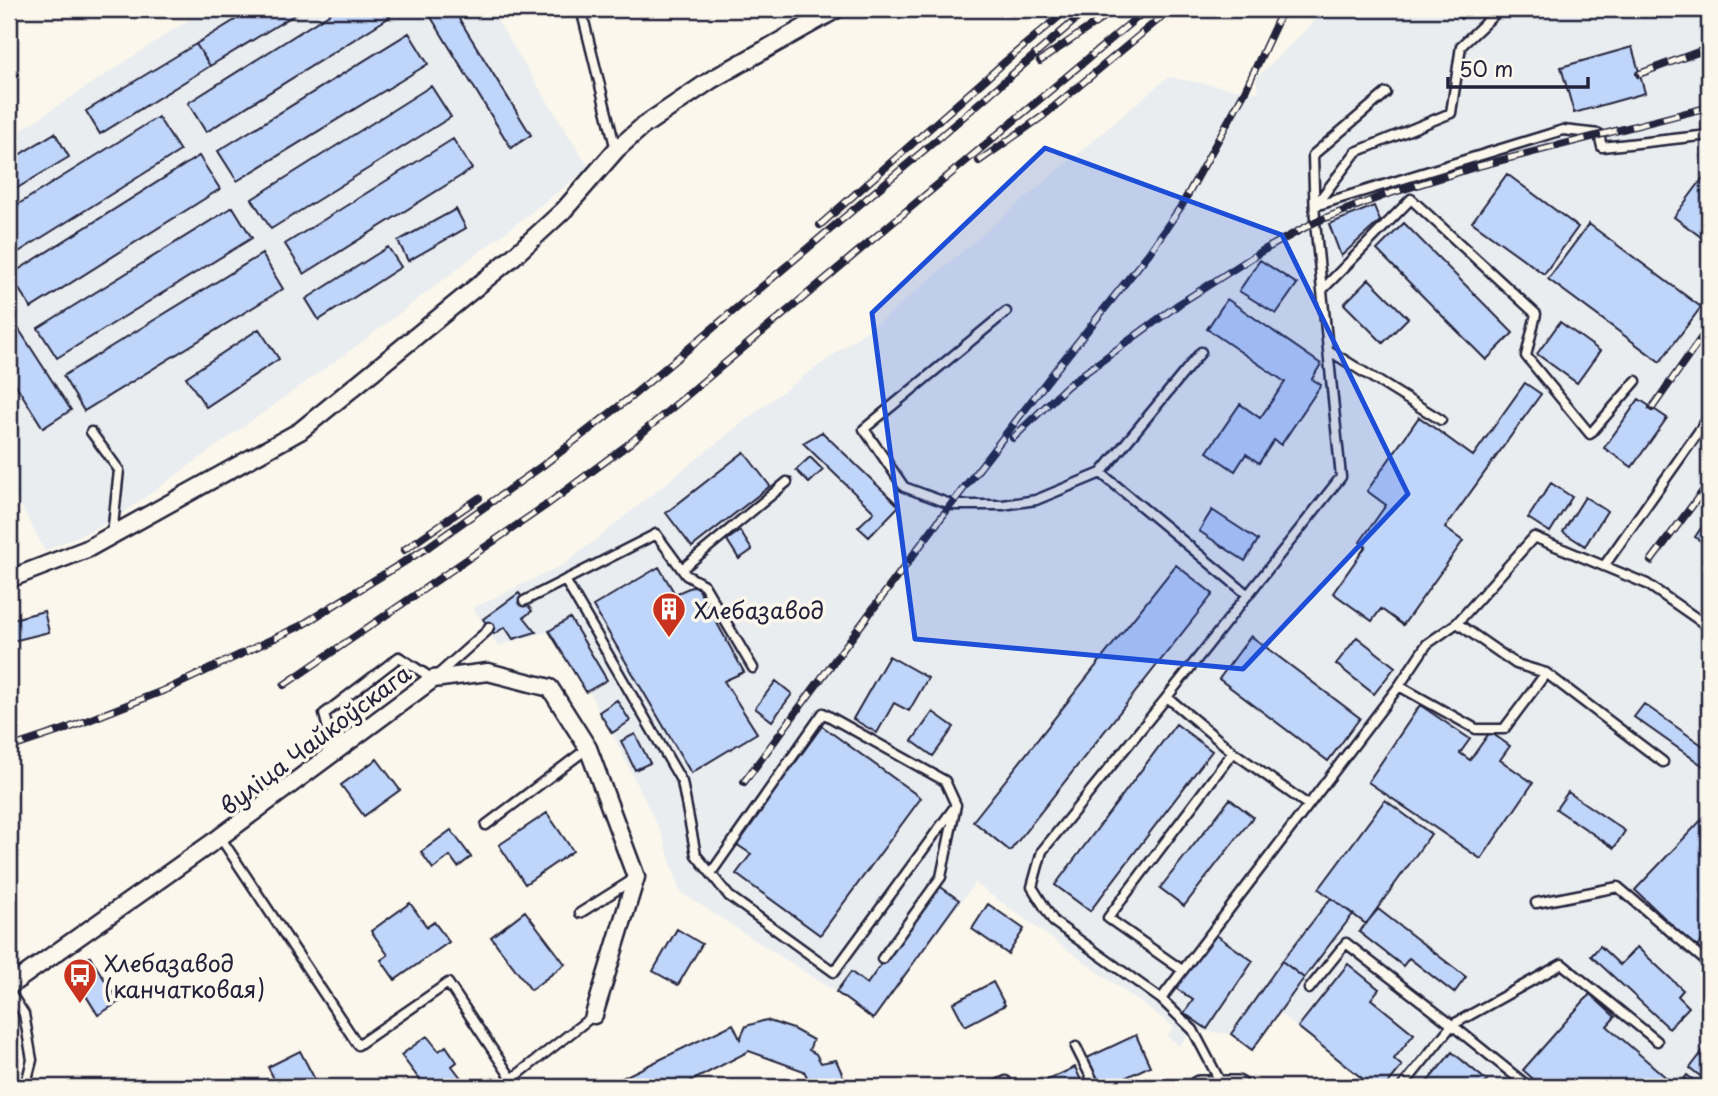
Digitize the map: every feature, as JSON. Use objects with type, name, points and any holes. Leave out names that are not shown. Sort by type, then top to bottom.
[{"type":"street","points":[[9,579],[87,549],[300,431],[513,257],[564,210],[616,150],[643,126],[711,80],[836,9]]},
{"type":"street","name":"вуліца Чайкоўскага","points":[[9,988],[220,837],[433,679],[488,672],[550,688],[588,748],[636,877]]},
{"type":"street","points":[[594,1015],[636,877]]},
{"type":"street","points":[[1198,1087],[1237,1087]]},
{"type":"lane","points":[[581,9],[616,150]]},
{"type":"lane","points":[[1315,206],[1356,152],[1451,113],[1461,46],[1500,9]]},
{"type":"lane","points":[[1223,1087],[1193,1030],[1161,999],[1054,922],[1032,887],[1042,851],[1341,477],[1322,290],[1313,155],[1386,93]]},
{"type":"lane","points":[[1315,206],[1563,130],[1599,134],[1602,147],[1709,135]]},
{"type":"lane","points":[[1322,290],[1411,199],[1536,314],[1526,356],[1590,433],[1636,381]]},
{"type":"lane","points":[[1006,313],[864,429],[904,487],[953,505],[1003,505],[1036,500],[1101,473],[1200,352]]},
{"type":"lane","points":[[1328,350],[1441,420]]},
{"type":"lane","points":[[1604,566],[1709,417]]},
{"type":"lane","points":[[91,432],[118,470],[112,535]]},
{"type":"lane","points":[[1101,473],[1248,595]]},
{"type":"lane","points":[[682,569],[787,482]]},
{"type":"lane","points":[[524,601],[656,534],[686,575],[704,585],[753,668]]},
{"type":"lane","points":[[1161,999],[1399,686],[1427,644],[1457,624],[1534,537],[1647,584],[1709,626]]},
{"type":"lane","points":[[565,580],[682,782],[696,855],[729,896],[834,972],[957,805]]},
{"type":"lane","points":[[1457,624],[1516,664],[1546,673],[1663,761]]},
{"type":"lane","points":[[334,751],[324,714],[399,657],[433,679],[489,627]]},
{"type":"lane","points":[[1399,686],[1476,729],[1504,729],[1546,673]]},
{"type":"lane","points":[[1167,697],[1233,752],[1308,805]]},
{"type":"lane","points":[[710,873],[823,713],[945,781],[957,805],[942,877],[882,959]]},
{"type":"lane","points":[[486,825],[588,748]]},
{"type":"lane","points":[[1182,970],[1108,918],[1233,752]]},
{"type":"lane","points":[[220,837],[358,1045],[448,983],[512,1079],[594,1015]]},
{"type":"lane","points":[[580,913],[636,877]]},
{"type":"lane","points":[[1536,902],[1618,887],[1709,964]]},
{"type":"lane","points":[[1309,989],[1346,943],[1529,1087]]},
{"type":"lane","points":[[1402,1087],[1452,1024],[1562,964],[1657,1041]]},
{"type":"lane","points":[[9,988],[23,1014],[32,1060],[25,1087]]},
{"type":"lane","points":[[1076,1047],[1096,1087]]},
{"type":"lane","points":[[993,1087],[1006,1081]]},
{"type":"highlighted area","points":[[1045,148],[1282,235],[1408,494],[1243,669],[915,639],[872,313]]},
{"type":"shaded area","points":[[205,9],[490,9],[589,168],[370,336],[112,521],[45,551],[9,483],[9,138]]},
{"type":"shaded area","points":[[1327,9],[1709,9],[1709,1087],[1373,1087],[1279,1013],[1252,1050],[1231,1034],[1193,1030],[1179,1046],[1167,1036],[1174,1027],[975,883],[873,1019],[836,992],[680,892],[663,837],[612,733],[589,691],[586,692],[550,631],[498,646],[473,608],[566,563],[767,403],[883,319],[1168,77],[1259,92],[1256,78]]},
{"type":"building","points":[[253,9],[304,9],[210,66],[196,44]]},
{"type":"building","points":[[337,9],[385,9],[390,17],[206,132],[188,103]]},
{"type":"building","points":[[426,9],[453,9],[531,135],[511,148]]},
{"type":"building","points":[[1452,9],[1472,9],[1461,19]]},
{"type":"building","points":[[409,33],[428,64],[237,181],[218,151]]},
{"type":"building","points":[[196,44],[210,66],[100,134],[86,111]]},
{"type":"building","points":[[1632,47],[1645,93],[1574,113],[1561,67]]},
{"type":"building","points":[[431,86],[451,117],[271,229],[252,199]]},
{"type":"building","points":[[158,117],[180,151],[9,258],[9,210]]},
{"type":"building","points":[[55,133],[69,157],[9,193],[9,161]]},
{"type":"building","points":[[453,139],[472,169],[304,274],[285,244]]},
{"type":"building","points":[[199,156],[220,189],[31,308],[10,275]]},
{"type":"building","points":[[1709,170],[1709,243],[1674,217]]},
{"type":"building","points":[[1507,174],[1578,227],[1544,274],[1472,222]]},
{"type":"building","points":[[1374,206],[1380,221],[1341,256],[1329,224]]},
{"type":"building","points":[[233,207],[252,238],[57,358],[38,328]]},
{"type":"building","points":[[456,209],[466,228],[408,261],[398,241]]},
{"type":"building","points":[[1404,223],[1513,333],[1486,360],[1377,250]]},
{"type":"building","points":[[1589,224],[1701,307],[1660,362],[1548,279]]},
{"type":"building","points":[[388,247],[401,267],[319,320],[306,299]]},
{"type":"building","points":[[262,254],[283,289],[84,411],[63,376]]},
{"type":"building","points":[[1260,260],[1297,284],[1276,314],[1239,291]]},
{"type":"building","points":[[1369,279],[1408,318],[1383,343],[1344,304]]},
{"type":"building","points":[[1227,299],[1321,364],[1312,379],[1321,385],[1281,445],[1274,440],[1259,463],[1246,454],[1235,471],[1207,452],[1240,404],[1260,418],[1285,382],[1207,329]]},
{"type":"building","points":[[9,314],[71,410],[43,428],[9,374]]},
{"type":"building","points":[[1560,322],[1600,351],[1577,383],[1537,354]]},
{"type":"building","points":[[259,329],[279,359],[206,407],[186,377]]},
{"type":"building","points":[[1525,383],[1541,394],[1445,528],[1463,541],[1403,625],[1381,609],[1372,621],[1333,593],[1366,546],[1360,542],[1386,505],[1367,491],[1419,417],[1473,456]]},
{"type":"building","points":[[1639,399],[1667,418],[1632,467],[1604,448]]},
{"type":"building","points":[[822,432],[899,506],[869,537],[858,527],[874,512],[803,443]]},
{"type":"building","points":[[744,452],[770,486],[692,547],[666,513]]},
{"type":"building","points":[[810,457],[823,470],[809,483],[796,470]]},
{"type":"building","points":[[1551,483],[1572,497],[1550,532],[1528,518]]},
{"type":"building","points":[[1585,497],[1607,511],[1585,546],[1563,532]]},
{"type":"building","points":[[1212,510],[1258,540],[1245,561],[1199,531]]},
{"type":"building","points":[[1709,516],[1709,547],[1695,537]]},
{"type":"building","points":[[740,531],[752,550],[739,559],[727,540]]},
{"type":"building","points":[[1176,565],[1213,594],[1010,851],[973,821]]},
{"type":"building","name":"Хлебазавод","points":[[659,567],[675,594],[696,585],[744,672],[724,681],[757,733],[691,773],[593,606]]},
{"type":"building","points":[[519,593],[532,611],[524,617],[536,632],[513,639],[505,627],[494,634],[483,619]]},
{"type":"building","points":[[44,611],[49,632],[13,641],[9,620]]},
{"type":"building","points":[[570,618],[607,680],[586,692],[549,631]]},
{"type":"building","points":[[1251,636],[1360,718],[1328,761],[1219,679]]},
{"type":"building","points":[[1357,637],[1395,667],[1374,694],[1336,664]]},
{"type":"building","points":[[889,656],[928,678],[909,711],[894,703],[877,733],[853,719]]},
{"type":"building","points":[[776,681],[792,694],[772,721],[755,708]]},
{"type":"building","points":[[617,700],[630,721],[612,733],[599,712]]},
{"type":"building","points":[[1644,704],[1709,750],[1709,770],[1634,717]]},
{"type":"building","points":[[1420,705],[1470,739],[1460,753],[1470,760],[1490,732],[1510,746],[1500,760],[1533,783],[1481,859],[1368,782]]},
{"type":"building","points":[[933,712],[954,727],[933,756],[912,741]]},
{"type":"building","points":[[1176,724],[1212,751],[1090,911],[1055,885]]},
{"type":"building","points":[[822,726],[921,798],[820,935],[736,874],[751,854],[736,844]]},
{"type":"building","points":[[635,734],[650,763],[635,770],[621,741]]},
{"type":"building","points":[[377,759],[400,790],[364,816],[341,785]]},
{"type":"building","points":[[1568,792],[1625,831],[1614,848],[1556,809]]},
{"type":"building","points":[[1230,799],[1253,817],[1184,906],[1160,888]]},
{"type":"building","points":[[1385,800],[1431,834],[1366,924],[1319,889]]},
{"type":"building","points":[[547,813],[573,851],[525,884],[499,845]]},
{"type":"building","points":[[1705,816],[1709,819],[1709,934],[1696,948],[1635,890]]},
{"type":"building","points":[[451,830],[471,857],[458,867],[450,856],[433,869],[421,852]]},
{"type":"building","points":[[938,885],[959,900],[873,1019],[836,992],[851,972],[867,984]]},
{"type":"building","points":[[1331,898],[1353,914],[1304,978],[1282,961]]},
{"type":"building","points":[[410,903],[427,927],[434,922],[449,942],[395,980],[381,960],[388,955],[371,931]]},
{"type":"building","points":[[988,904],[1024,929],[1008,954],[972,929]]},
{"type":"building","points":[[1378,909],[1466,977],[1454,993],[1409,958],[1403,966],[1359,932]]},
{"type":"building","points":[[525,911],[565,964],[531,990],[491,937]]},
{"type":"building","points":[[677,929],[702,944],[678,985],[653,971]]},
{"type":"building","points":[[1212,932],[1253,961],[1207,1029],[1184,1013],[1193,1000],[1174,987]]},
{"type":"building","points":[[1600,946],[1620,965],[1637,947],[1683,990],[1678,996],[1689,1007],[1669,1028],[1591,956]]},
{"type":"building","points":[[90,957],[119,1002],[98,1015],[70,970]]},
{"type":"building","points":[[1282,961],[1304,978],[1252,1050],[1231,1034]]},
{"type":"building","points":[[1348,964],[1379,989],[1371,999],[1414,1034],[1394,1059],[1402,1066],[1385,1087],[1373,1087],[1298,1027]]},
{"type":"building","points":[[993,982],[1005,1005],[965,1026],[953,1003]]},
{"type":"building","points":[[1590,994],[1615,1017],[1607,1026],[1669,1080],[1662,1087],[1557,1087],[1550,1081],[1541,1086],[1523,1070]]},
{"type":"building","points":[[766,1020],[793,1029],[813,1040],[809,1050],[816,1054],[821,1063],[836,1060],[848,1087],[812,1087],[804,1071],[749,1051],[680,1087],[622,1087],[618,1080],[733,1024],[740,1039],[746,1026]]},
{"type":"building","points":[[1136,1035],[1150,1066],[1106,1087],[1100,1087],[1087,1058]]},
{"type":"building","points":[[427,1036],[439,1051],[446,1046],[457,1062],[452,1066],[468,1087],[425,1087],[401,1055]]},
{"type":"building","points":[[1709,1043],[1709,1083],[1690,1068]]},
{"type":"building","points":[[300,1051],[319,1087],[278,1087],[268,1067]]},
{"type":"building","points":[[1452,1052],[1487,1081],[1482,1087],[1423,1087]]},
{"type":"building","points":[[1075,1067],[1084,1087],[1033,1087]]},
{"type":"building","points":[[1687,1075],[1702,1087],[1678,1087]]},
{"type":"building","points":[[246,1079],[250,1087],[230,1087]]},
{"type":"railway","points":[[820,225],[1068,9]]},
{"type":"railway","points":[[9,748],[66,729],[170,688],[302,625],[428,547],[542,466],[631,397],[1088,9]]},
{"type":"railway","points":[[1040,61],[1116,9]]},
{"type":"railway","points":[[284,685],[545,506],[630,443],[1147,9]]},
{"type":"railway","points":[[979,161],[1043,116],[1171,9]]},
{"type":"railway","points":[[744,782],[940,519],[1149,253],[1182,205],[1245,91],[1283,9]]},
{"type":"railway","points":[[1639,74],[1709,48]]},
{"type":"railway","points":[[1013,438],[1067,386],[1179,304],[1262,251],[1315,222],[1385,195],[1475,167],[1709,107]]},
{"type":"railway","points":[[1652,408],[1709,327]]},
{"type":"railway","points":[[1651,561],[1709,483]]},
{"type":"railway","points":[[404,550],[479,498]]},
{"type":"place","name":"Хлебазавод","points":[[669,639]]},
{"type":"place","name":"Хлебазавод (канчатковая)","points":[[80,1005]]}]
